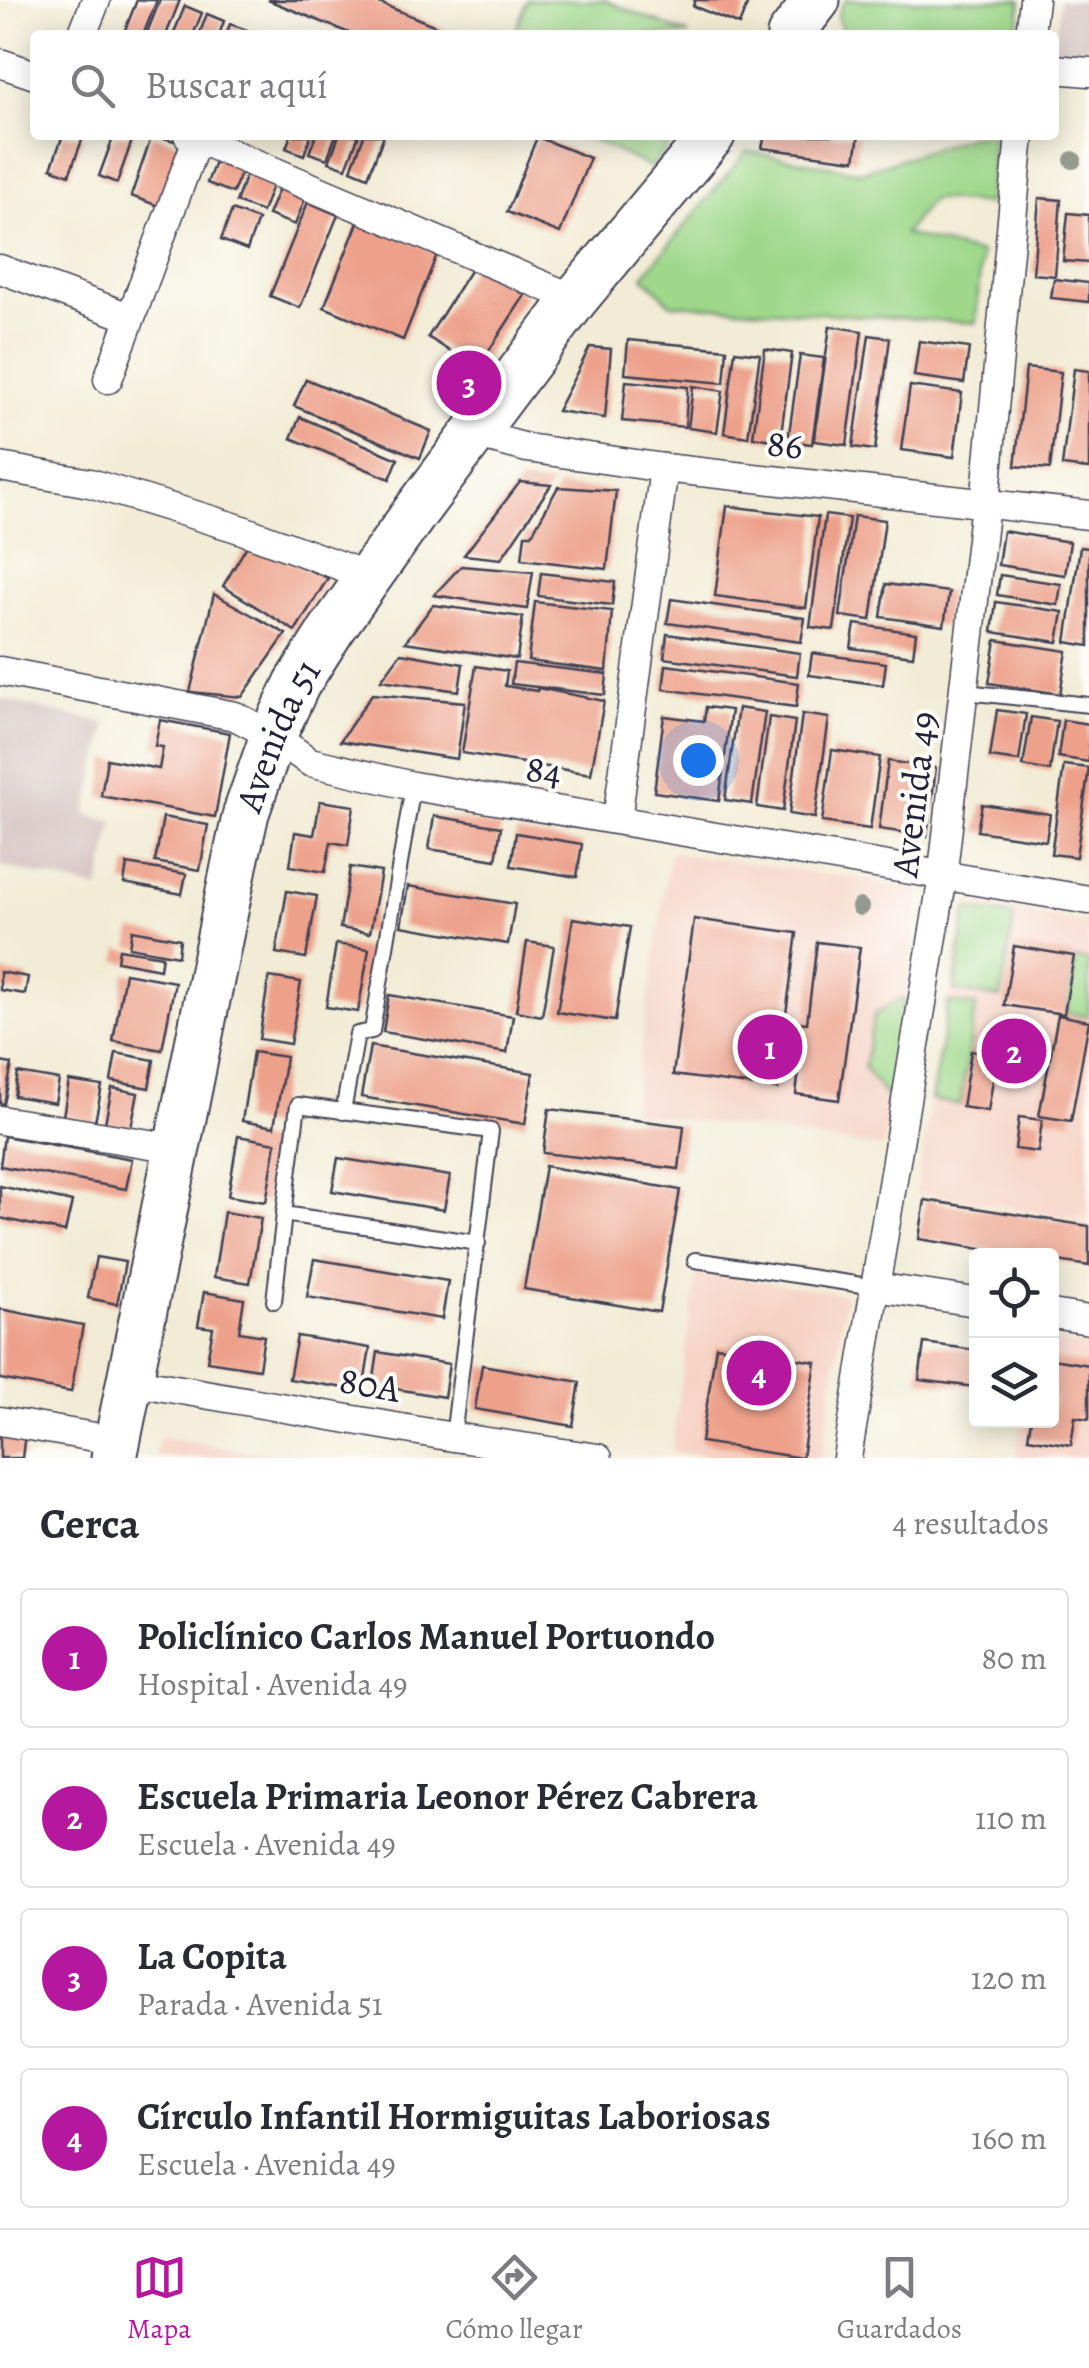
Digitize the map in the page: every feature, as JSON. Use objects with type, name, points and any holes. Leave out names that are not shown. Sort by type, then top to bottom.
[{"type":"main road","points":[[794,30],[817,0]]},
{"type":"main road","name":"Avenida 51","points":[[116,1449],[246,813],[273,736],[297,684],[368,576],[576,299],[708,140]]},
{"type":"street","points":[[84,30],[96,0]]},
{"type":"street","points":[[1031,30],[1034,0]]},
{"type":"street","points":[[0,62],[30,73]]},
{"type":"street","points":[[1059,69],[1089,72]]},
{"type":"street","points":[[108,380],[192,140]]},
{"type":"street","points":[[200,140],[576,299]]},
{"type":"street","name":"Avenida 49","points":[[847,1458],[942,876],[985,504],[1020,140]]},
{"type":"street","points":[[0,269],[129,317]]},
{"type":"street","name":"86","points":[[474,434],[527,448],[664,468],[1089,515]]},
{"type":"street","points":[[0,466],[90,483],[237,528],[368,576]]},
{"type":"street","points":[[617,820],[664,468]]},
{"type":"street","name":"84","points":[[0,671],[236,716],[310,762],[413,786],[1089,900]]},
{"type":"street","points":[[0,1120],[175,1148]]},
{"type":"street","points":[[875,1288],[969,1301]]},
{"type":"street","points":[[1059,1315],[1089,1320]]},
{"type":"street","name":"80A","points":[[129,1382],[598,1458]]},
{"type":"street","points":[[0,1421],[116,1449]]},
{"type":"lane","points":[[965,692],[1089,705]]},
{"type":"lane","points":[[343,1112],[357,1034],[372,1032],[413,786]]},
{"type":"lane","points":[[274,1301],[298,1105],[492,1132],[453,1437]]},
{"type":"lane","points":[[284,1214],[478,1243]]},
{"type":"lane","points":[[694,1260],[875,1288]]},
{"type":"shaded area","points":[[1060,0],[1089,0],[1089,54],[1059,50]]},
{"type":"shaded area","points":[[0,699],[107,724],[86,815],[114,822],[99,889],[0,866]]},
{"type":"shaded area","points":[[670,852],[921,888],[883,1148],[632,1112]]},
{"type":"shaded area","points":[[965,902],[1089,923],[1089,1221],[916,1192]]},
{"type":"shaded area","points":[[697,1272],[846,1294],[822,1458],[716,1458],[671,1451]]},
{"type":"shaded area","points":[[1059,1341],[1089,1346],[1089,1458],[1016,1458],[1020,1428],[1059,1428]]},
{"type":"shaded area","points":[[159,1437],[291,1458],[155,1458]]},
{"type":"green space","points":[[527,0],[604,0],[677,30],[516,30]]},
{"type":"green space","points":[[846,0],[1021,0],[1018,30],[843,30],[838,17]]},
{"type":"green space","points":[[594,140],[672,140],[651,168]]},
{"type":"green space","points":[[958,140],[993,140],[989,204],[932,199],[904,234],[981,254],[976,323],[671,304],[643,276],[747,151],[862,172]]},
{"type":"green space","points":[[967,909],[1014,916],[1001,998],[954,991]]},
{"type":"green space","points":[[1076,959],[1089,961],[1089,1017],[1067,1013]]},
{"type":"green space","points":[[905,999],[891,1095],[884,1094],[864,1067],[874,1015]]},
{"type":"green space","points":[[948,1002],[976,1006],[960,1105],[931,1100]]},
{"type":"building","points":[[137,0],[157,0],[145,30],[125,30]]},
{"type":"building","points":[[160,0],[180,0],[168,30],[148,30]]},
{"type":"building","points":[[268,0],[372,0],[446,30],[342,30]]},
{"type":"building","points":[[695,0],[749,0],[739,25],[693,6]]},
{"type":"building","points":[[185,6],[202,13],[195,30],[175,30]]},
{"type":"building","points":[[207,14],[224,21],[221,30],[201,30]]},
{"type":"building","points":[[61,140],[82,140],[69,175],[51,168]]},
{"type":"building","points":[[112,140],[132,140],[117,183],[99,176]]},
{"type":"building","points":[[150,140],[186,144],[164,208],[131,196]]},
{"type":"building","points":[[289,140],[309,140],[304,155],[286,148]]},
{"type":"building","points":[[314,140],[334,140],[327,159],[309,153]]},
{"type":"building","points":[[337,140],[357,140],[346,168],[329,162]]},
{"type":"building","points":[[362,140],[382,140],[368,177],[351,170]]},
{"type":"building","points":[[536,140],[590,158],[560,233],[507,212]]},
{"type":"building","points":[[764,140],[858,140],[855,160],[762,148]]},
{"type":"building","points":[[218,154],[244,164],[233,193],[207,183]]},
{"type":"building","points":[[247,172],[273,183],[262,212],[236,202]]},
{"type":"building","points":[[280,186],[306,196],[295,225],[268,215]]},
{"type":"building","points":[[1039,198],[1061,200],[1055,276],[1033,274]]},
{"type":"building","points":[[308,202],[338,215],[300,308],[270,296]]},
{"type":"building","points":[[232,210],[258,220],[247,250],[221,240]]},
{"type":"building","points":[[1068,213],[1089,215],[1089,263],[1063,261]]},
{"type":"building","points":[[359,220],[438,252],[403,340],[324,307]]},
{"type":"building","points":[[475,263],[525,295],[477,369],[428,337]]},
{"type":"building","points":[[1054,279],[1089,283],[1089,302],[1051,298]]},
{"type":"building","points":[[830,326],[862,331],[847,445],[814,441]]},
{"type":"building","points":[[869,335],[890,338],[875,450],[853,447]]},
{"type":"building","points":[[628,340],[727,349],[724,383],[625,374]]},
{"type":"building","points":[[919,341],[969,348],[964,383],[914,376]]},
{"type":"building","points":[[590,347],[611,349],[605,418],[557,411]]},
{"type":"building","points":[[765,349],[792,353],[780,441],[753,437]]},
{"type":"building","points":[[735,351],[760,354],[748,437],[724,433]]},
{"type":"building","points":[[800,355],[824,358],[812,444],[788,441]]},
{"type":"building","points":[[1026,368],[1061,372],[1050,469],[1015,466]]},
{"type":"building","points":[[1074,369],[1089,371],[1089,469],[1062,466]]},
{"type":"building","points":[[306,379],[431,431],[420,458],[294,406]]},
{"type":"building","points":[[626,381],[688,387],[685,427],[622,421]]},
{"type":"building","points":[[693,386],[723,391],[717,432],[688,428]]},
{"type":"building","points":[[910,386],[962,393],[954,457],[901,450]]},
{"type":"building","points":[[300,417],[398,459],[390,479],[291,438]]},
{"type":"building","points":[[520,482],[551,485],[501,559],[464,555]]},
{"type":"building","points":[[558,487],[616,491],[607,569],[522,559],[525,534],[532,534]]},
{"type":"building","points":[[727,506],[818,517],[806,608],[715,596]]},
{"type":"building","points":[[825,515],[849,518],[834,630],[810,627]]},
{"type":"building","points":[[854,516],[885,520],[871,620],[840,616]]},
{"type":"building","points":[[1003,531],[1070,542],[1065,575],[998,565]]},
{"type":"building","points":[[248,544],[328,578],[295,631],[223,586]]},
{"type":"building","points":[[1080,547],[1089,548],[1089,646],[1066,642]]},
{"type":"building","points":[[461,566],[533,572],[527,609],[434,595]]},
{"type":"building","points":[[541,573],[615,582],[612,605],[538,596]]},
{"type":"building","points":[[1000,575],[1061,584],[1058,605],[997,595]]},
{"type":"building","points":[[886,584],[949,592],[944,626],[881,617]]},
{"type":"building","points":[[214,594],[286,634],[242,697],[190,692]]},
{"type":"building","points":[[671,599],[805,618],[801,642],[667,623]]},
{"type":"building","points":[[535,602],[612,611],[607,671],[528,661]]},
{"type":"building","points":[[996,602],[1063,612],[1058,642],[992,632]]},
{"type":"building","points":[[433,605],[523,617],[517,659],[405,642]]},
{"type":"building","points":[[855,624],[916,633],[913,656],[851,648]]},
{"type":"building","points":[[667,634],[800,653],[797,676],[664,658]]},
{"type":"building","points":[[996,640],[1067,651],[1060,694],[989,683]]},
{"type":"building","points":[[401,653],[463,664],[459,691],[381,680]]},
{"type":"building","points":[[812,653],[886,663],[883,685],[809,675]]},
{"type":"building","points":[[514,663],[607,674],[605,695],[511,684]]},
{"type":"building","points":[[666,665],[799,683],[796,707],[663,689]]},
{"type":"building","points":[[476,666],[507,671],[505,686],[604,701],[591,774],[462,753]]},
{"type":"building","points":[[372,694],[465,702],[457,759],[340,741]]},
{"type":"building","points":[[706,707],[731,710],[719,801],[654,792],[664,716],[704,721]]},
{"type":"building","points":[[738,708],[765,712],[752,804],[725,800]]},
{"type":"building","points":[[997,710],[1026,714],[1019,761],[990,757]]},
{"type":"building","points":[[802,714],[829,718],[815,818],[789,814]]},
{"type":"building","points":[[769,717],[795,721],[783,811],[757,807]]},
{"type":"building","points":[[1031,717],[1057,721],[1050,771],[1023,766]]},
{"type":"building","points":[[160,720],[230,733],[215,817],[101,796],[107,759],[159,769],[163,747],[155,746]]},
{"type":"building","points":[[1063,720],[1089,724],[1089,762],[1058,757]]},
{"type":"building","points":[[832,750],[880,757],[870,829],[822,822]]},
{"type":"building","points":[[888,761],[936,768],[927,836],[879,829]]},
{"type":"building","points":[[1064,765],[1089,768],[1076,857],[1051,854]]},
{"type":"building","points":[[320,801],[354,806],[348,845],[331,842],[325,872],[290,866],[295,832],[314,835]]},
{"type":"building","points":[[982,804],[1050,814],[1046,841],[977,831]]},
{"type":"building","points":[[434,816],[501,827],[496,860],[429,849]]},
{"type":"building","points":[[163,817],[208,825],[200,870],[155,862]]},
{"type":"building","points":[[516,833],[582,844],[577,877],[511,866]]},
{"type":"building","points":[[127,864],[186,874],[182,894],[124,883]]},
{"type":"building","points":[[350,867],[381,872],[370,933],[340,928]]},
{"type":"building","points":[[408,886],[515,904],[508,944],[401,926]]},
{"type":"building","points":[[287,891],[317,896],[306,958],[276,953]]},
{"type":"building","points":[[573,918],[630,927],[615,1021],[557,1012]]},
{"type":"building","points":[[694,919],[797,933],[785,1021],[807,1023],[817,942],[860,947],[839,1100],[796,1094],[801,1054],[782,1051],[778,1089],[673,1075]]},
{"type":"building","points":[[132,930],[180,939],[178,956],[129,947]]},
{"type":"building","points":[[527,942],[554,946],[542,1016],[516,1011]]},
{"type":"building","points":[[336,944],[369,949],[358,1012],[326,1007]]},
{"type":"building","points":[[1014,946],[1074,956],[1064,1014],[1004,1005]]},
{"type":"building","points":[[119,949],[162,956],[160,969],[117,961]]},
{"type":"building","points":[[0,972],[28,977],[25,994],[0,990]]},
{"type":"building","points":[[125,973],[175,982],[162,1050],[113,1041]]},
{"type":"building","points":[[269,977],[301,982],[290,1044],[259,1039]]},
{"type":"building","points":[[389,995],[513,1016],[507,1053],[383,1032]]},
{"type":"building","points":[[1058,1015],[1089,1021],[1071,1121],[1039,1116]]},
{"type":"building","points":[[370,1046],[533,1073],[525,1124],[361,1097]]},
{"type":"building","points":[[971,1051],[997,1055],[988,1111],[962,1107]]},
{"type":"building","points":[[253,1052],[286,1057],[274,1127],[242,1121]]},
{"type":"building","points":[[116,1053],[154,1060],[149,1088],[111,1081]]},
{"type":"building","points":[[0,1062],[12,1064],[4,1104],[0,1103]]},
{"type":"building","points":[[18,1073],[59,1080],[55,1103],[14,1096]]},
{"type":"building","points":[[69,1081],[102,1086],[95,1122],[63,1116]]},
{"type":"building","points":[[112,1088],[138,1093],[131,1127],[105,1123]]},
{"type":"building","points":[[549,1109],[684,1126],[679,1169],[543,1153]]},
{"type":"building","points":[[1019,1117],[1042,1120],[1038,1152],[1015,1149]]},
{"type":"building","points":[[4,1136],[132,1159],[126,1189],[0,1166]]},
{"type":"building","points":[[238,1136],[276,1143],[266,1202],[228,1196]]},
{"type":"building","points":[[338,1158],[450,1176],[444,1210],[332,1191]]},
{"type":"building","points":[[545,1166],[680,1190],[659,1312],[524,1289]]},
{"type":"building","points":[[0,1186],[72,1202],[65,1232],[0,1218]]},
{"type":"building","points":[[925,1200],[1089,1226],[1089,1266],[1059,1261],[1059,1248],[975,1248],[919,1239]]},
{"type":"building","points":[[224,1212],[261,1218],[250,1283],[214,1277]]},
{"type":"building","points":[[96,1257],[125,1262],[117,1304],[88,1298]]},
{"type":"building","points":[[314,1259],[448,1281],[442,1319],[307,1297]]},
{"type":"building","points":[[204,1292],[244,1299],[239,1332],[264,1336],[259,1369],[207,1361],[213,1328],[198,1326]]},
{"type":"building","points":[[0,1309],[83,1325],[71,1392],[0,1379]]},
{"type":"building","points":[[297,1336],[370,1348],[363,1391],[289,1379]]},
{"type":"building","points":[[924,1343],[969,1349],[969,1386],[919,1380]]},
{"type":"building","points":[[716,1346],[816,1362],[802,1458],[701,1442]]},
{"type":"building","points":[[378,1352],[449,1364],[444,1397],[373,1385]]},
{"type":"building","points":[[1059,1360],[1089,1365],[1089,1419],[1075,1417],[1071,1445],[1028,1438],[1030,1428],[1059,1428]]},
{"type":"building","points":[[482,1365],[580,1382],[573,1426],[475,1409]]},
{"type":"building","points":[[0,1430],[25,1434],[22,1458],[0,1458]]},
{"type":"place","name":"La Copita","points":[[469,383]]},
{"type":"place","name":"Policlínico Carlos Manuel Portuondo","points":[[770,1047]]},
{"type":"place","name":"Escuela Primaria Leonor Pérez Cabrera","points":[[1014,1051]]},
{"type":"place","name":"Círculo Infantil Hormiguitas Laboriosas","points":[[759,1373]]}]
